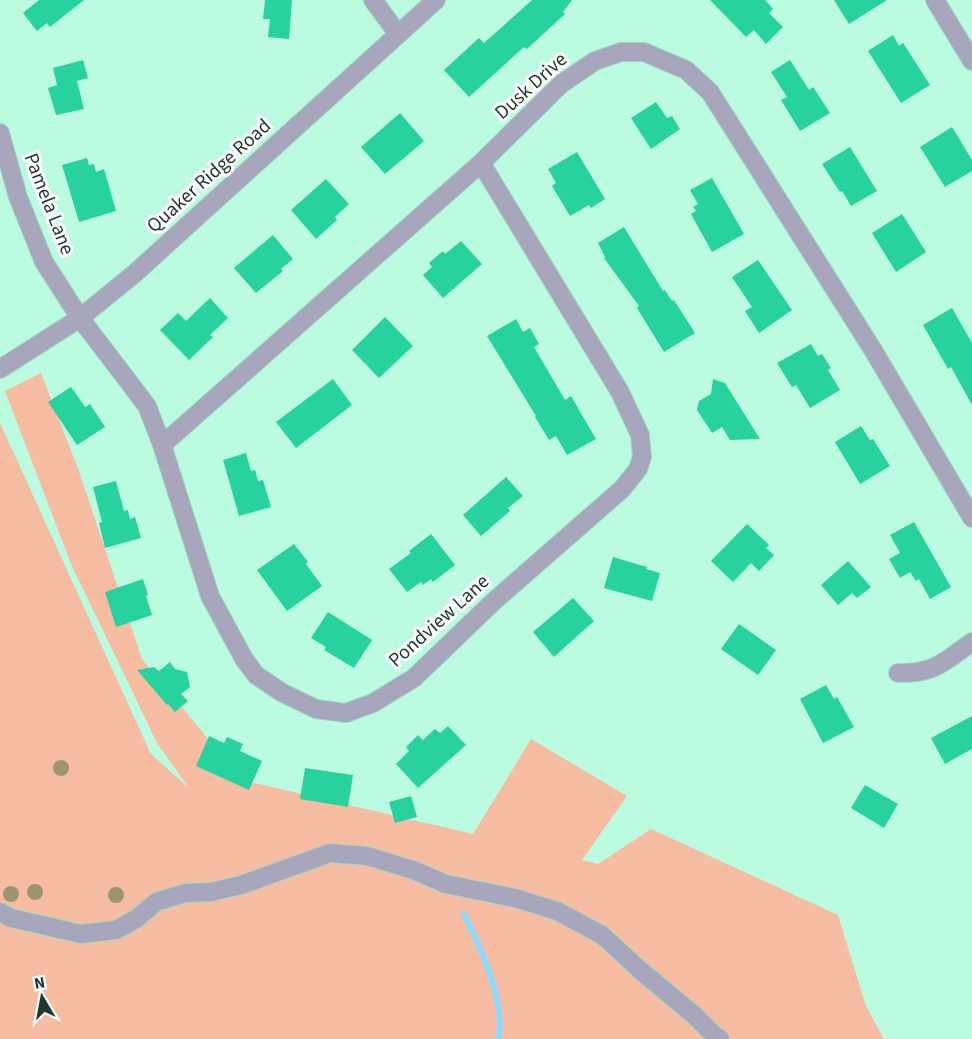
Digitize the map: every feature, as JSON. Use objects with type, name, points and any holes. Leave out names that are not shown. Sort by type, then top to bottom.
[{"type":"street","points":[[373,0],[398,34]]},
{"type":"street","name":"Quaker Ridge Road","points":[[0,369],[80,318],[135,274],[436,0]]},
{"type":"street","points":[[935,0],[972,61]]},
{"type":"street","name":"Dusk Drive","points":[[162,445],[481,163],[561,84],[595,61],[621,52],[644,52],[686,70],[710,92],[873,350],[972,518]]},
{"type":"street","name":"Pamela Lane","points":[[0,133],[18,197],[44,262],[80,318]]},
{"type":"street","name":"Pondview Lane","points":[[80,318],[147,406],[162,445],[210,596],[244,659],[256,675],[281,692],[316,709],[346,713],[374,703],[414,678],[493,602],[622,489],[638,469],[642,457],[640,435],[620,392],[481,163]]},
{"type":"street","points":[[898,673],[915,673],[935,668],[972,642]]},
{"type":"street","points":[[0,912],[11,918],[81,934],[116,930],[136,919],[156,902],[185,893],[211,892],[240,885],[330,853],[367,856],[413,870],[446,884],[515,898],[557,911],[602,935],[720,1039]]},
{"type":"shaded area","points":[[41,373],[79,471],[142,659],[242,780],[473,834],[531,739],[627,796],[582,860],[598,864],[651,829],[838,915],[866,1006],[884,1039],[0,1039],[0,423],[151,754],[189,788],[157,743],[71,564],[5,391]]},
{"type":"building","points":[[39,0],[84,0],[50,27],[47,23],[37,31],[23,13]]},
{"type":"building","points":[[265,0],[292,0],[289,39],[268,37],[270,19],[263,19]]},
{"type":"building","points":[[532,0],[572,0],[563,12],[565,14],[527,49],[524,47],[469,97],[444,70],[479,38],[484,43]]},
{"type":"building","points":[[710,0],[765,0],[773,9],[769,13],[783,27],[766,44],[754,30],[746,37]]},
{"type":"building","points":[[834,0],[887,0],[849,24]]},
{"type":"building","points":[[893,35],[899,46],[903,43],[930,85],[901,103],[868,51]]},
{"type":"building","points":[[83,60],[88,78],[77,81],[84,109],[56,115],[48,88],[57,85],[53,68]]},
{"type":"building","points":[[790,60],[809,90],[813,87],[830,113],[800,131],[781,100],[787,97],[771,72]]},
{"type":"building","points":[[656,102],[667,118],[672,116],[680,129],[651,149],[631,118]]},
{"type":"building","points":[[400,113],[424,141],[385,174],[361,147]]},
{"type":"building","points":[[952,127],[972,160],[972,171],[945,187],[920,147]]},
{"type":"building","points":[[850,147],[877,191],[851,206],[822,164]]},
{"type":"building","points":[[577,152],[605,199],[591,208],[589,205],[570,216],[552,186],[556,183],[548,169]]},
{"type":"building","points":[[87,158],[89,165],[94,164],[96,172],[104,169],[116,211],[79,222],[62,165]]},
{"type":"building","points":[[712,178],[744,234],[712,252],[691,214],[696,211],[693,207],[698,204],[690,190]]},
{"type":"building","points":[[326,179],[349,204],[335,217],[337,220],[316,239],[291,210]]},
{"type":"building","points":[[902,214],[926,252],[896,272],[872,233]]},
{"type":"building","points":[[624,227],[663,291],[665,290],[672,301],[674,300],[695,333],[664,352],[637,308],[639,306],[604,258],[598,243]]},
{"type":"building","points":[[273,235],[293,259],[281,269],[283,271],[256,293],[234,268]]},
{"type":"building","points":[[461,241],[482,264],[443,298],[423,275],[432,267],[429,263],[443,251],[445,254]]},
{"type":"building","points":[[758,260],[792,310],[759,333],[745,311],[752,307],[732,277]]},
{"type":"building","points":[[210,298],[228,318],[210,335],[213,337],[189,360],[160,330],[178,313],[186,321]]},
{"type":"building","points":[[952,308],[972,343],[972,405],[951,367],[948,369],[923,325]]},
{"type":"building","points":[[385,317],[413,346],[379,378],[352,350]]},
{"type":"building","points":[[516,319],[523,332],[530,328],[539,344],[534,347],[565,400],[571,396],[596,439],[567,455],[556,436],[549,440],[487,336]]},
{"type":"building","points":[[811,344],[818,356],[822,354],[831,368],[828,370],[840,390],[810,408],[796,385],[792,387],[777,363]]},
{"type":"building","points":[[333,379],[352,405],[296,448],[276,422]]},
{"type":"building","points":[[713,379],[725,383],[760,439],[730,440],[722,427],[712,433],[697,410],[699,401],[711,394]]},
{"type":"building","points":[[71,387],[85,407],[90,404],[105,427],[77,445],[48,402]]},
{"type":"building","points":[[861,426],[870,440],[873,439],[890,466],[860,484],[835,442]]},
{"type":"building","points":[[246,453],[251,471],[255,470],[258,481],[263,480],[271,507],[239,516],[223,460]]},
{"type":"building","points":[[506,477],[523,496],[508,508],[510,511],[481,536],[463,515]]},
{"type":"building","points":[[116,481],[124,511],[128,510],[130,519],[135,517],[141,538],[105,548],[99,523],[102,522],[93,487]]},
{"type":"building","points":[[914,522],[951,587],[930,599],[919,579],[916,581],[910,572],[900,578],[889,559],[900,553],[890,535]]},
{"type":"building","points":[[747,524],[769,545],[766,548],[774,555],[759,571],[751,563],[733,582],[711,561]]},
{"type":"building","points":[[431,534],[455,565],[433,582],[431,579],[423,585],[421,582],[407,592],[389,569]]},
{"type":"building","points":[[294,544],[322,586],[287,611],[257,570]]},
{"type":"building","points":[[613,557],[660,573],[652,601],[604,588]]},
{"type":"building","points":[[848,561],[871,587],[857,598],[852,593],[838,605],[821,585]]},
{"type":"building","points":[[143,579],[152,615],[116,627],[105,592]]},
{"type":"building","points":[[573,598],[594,621],[554,657],[533,632]]},
{"type":"building","points":[[328,612],[372,640],[354,668],[324,650],[326,647],[311,638]]},
{"type":"building","points":[[739,624],[776,650],[758,675],[721,649]]},
{"type":"building","points":[[170,662],[175,669],[187,672],[190,687],[181,694],[188,701],[175,712],[137,670],[154,667],[159,671]]},
{"type":"building","points":[[826,685],[834,699],[837,697],[854,727],[823,743],[800,699]]},
{"type":"building","points":[[972,716],[972,749],[945,764],[931,738]]},
{"type":"building","points":[[448,726],[466,745],[418,788],[396,764],[409,751],[406,747],[418,735],[423,740],[435,729],[440,733]]},
{"type":"building","points":[[209,736],[224,743],[227,737],[243,744],[240,751],[262,761],[249,790],[196,766]]},
{"type":"building","points":[[305,768],[353,775],[348,807],[300,799]]},
{"type":"building","points":[[865,785],[898,804],[884,828],[851,808]]},
{"type":"building","points":[[411,796],[417,817],[395,823],[389,802]]},
{"type":"waterway","points":[[464,914],[484,959],[495,993],[500,1025],[498,1039]]}]
